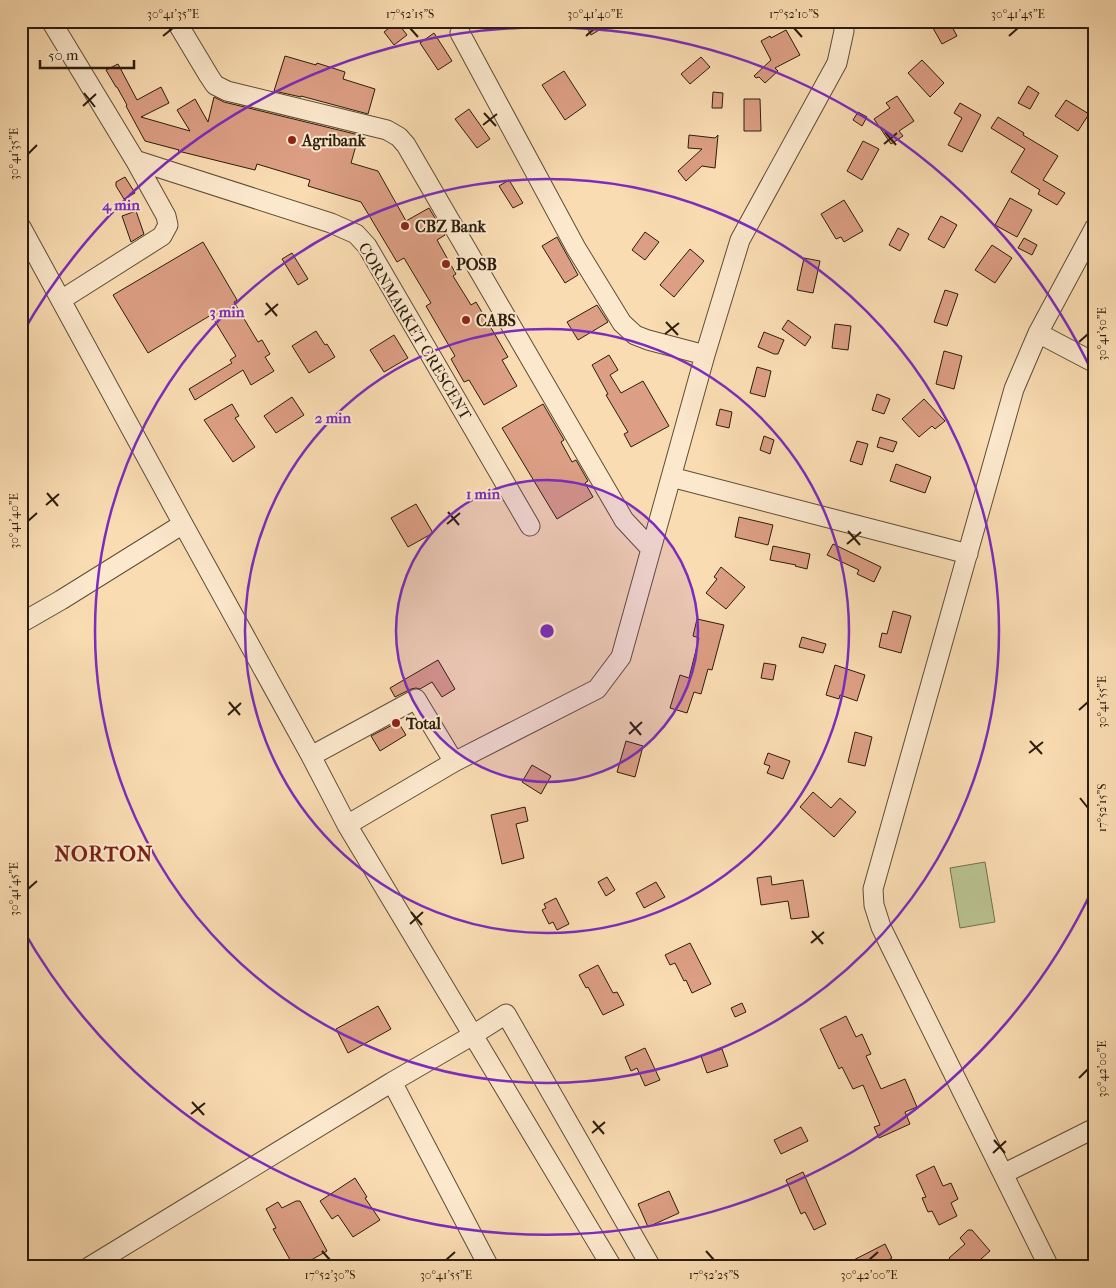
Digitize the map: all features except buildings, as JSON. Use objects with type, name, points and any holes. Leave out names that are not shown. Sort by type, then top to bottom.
[{"type":"street","points":[[51,21],[135,160],[166,216],[168,225],[162,236],[61,300]]},
{"type":"street","points":[[176,21],[215,85],[227,91],[387,130],[399,137],[406,145],[624,520],[651,548]]},
{"type":"street","points":[[347,825],[454,762],[597,689],[621,657],[705,355],[740,240],[837,63],[844,31],[843,21]]},
{"type":"street","points":[[460,33],[576,248],[622,323],[635,335],[705,355]]},
{"type":"street","name":"CORNMARKET CRESCENT","points":[[135,160],[332,223],[356,234],[367,246],[530,526]]},
{"type":"street","points":[[21,227],[347,825],[612,1267]]},
{"type":"street","points":[[1049,1267],[881,927],[874,905],[873,888],[1014,389],[1038,333],[1095,227]]},
{"type":"street","points":[[1038,333],[1095,363]]},
{"type":"street","points":[[671,477],[968,554]]},
{"type":"street","points":[[21,623],[183,524]]},
{"type":"street","points":[[311,756],[416,699],[454,762]]},
{"type":"street","points":[[89,1267],[506,1014],[651,1267]]},
{"type":"street","points":[[392,1082],[489,1267]]},
{"type":"street","points":[[1003,1174],[1095,1128]]},
{"type":"green space","points":[[985,862],[995,922],[960,928],[950,868]]},
{"type":"place","name":"Agribank","points":[[292,140]]},
{"type":"place","name":"CBZ Bank","points":[[405,226]]},
{"type":"place","name":"POSB","points":[[446,264]]},
{"type":"place","name":"CABS","points":[[466,320]]},
{"type":"place","name":"Total","points":[[396,723]]},
{"type":"district","name":"NORTON","points":[[104,854]]}]
